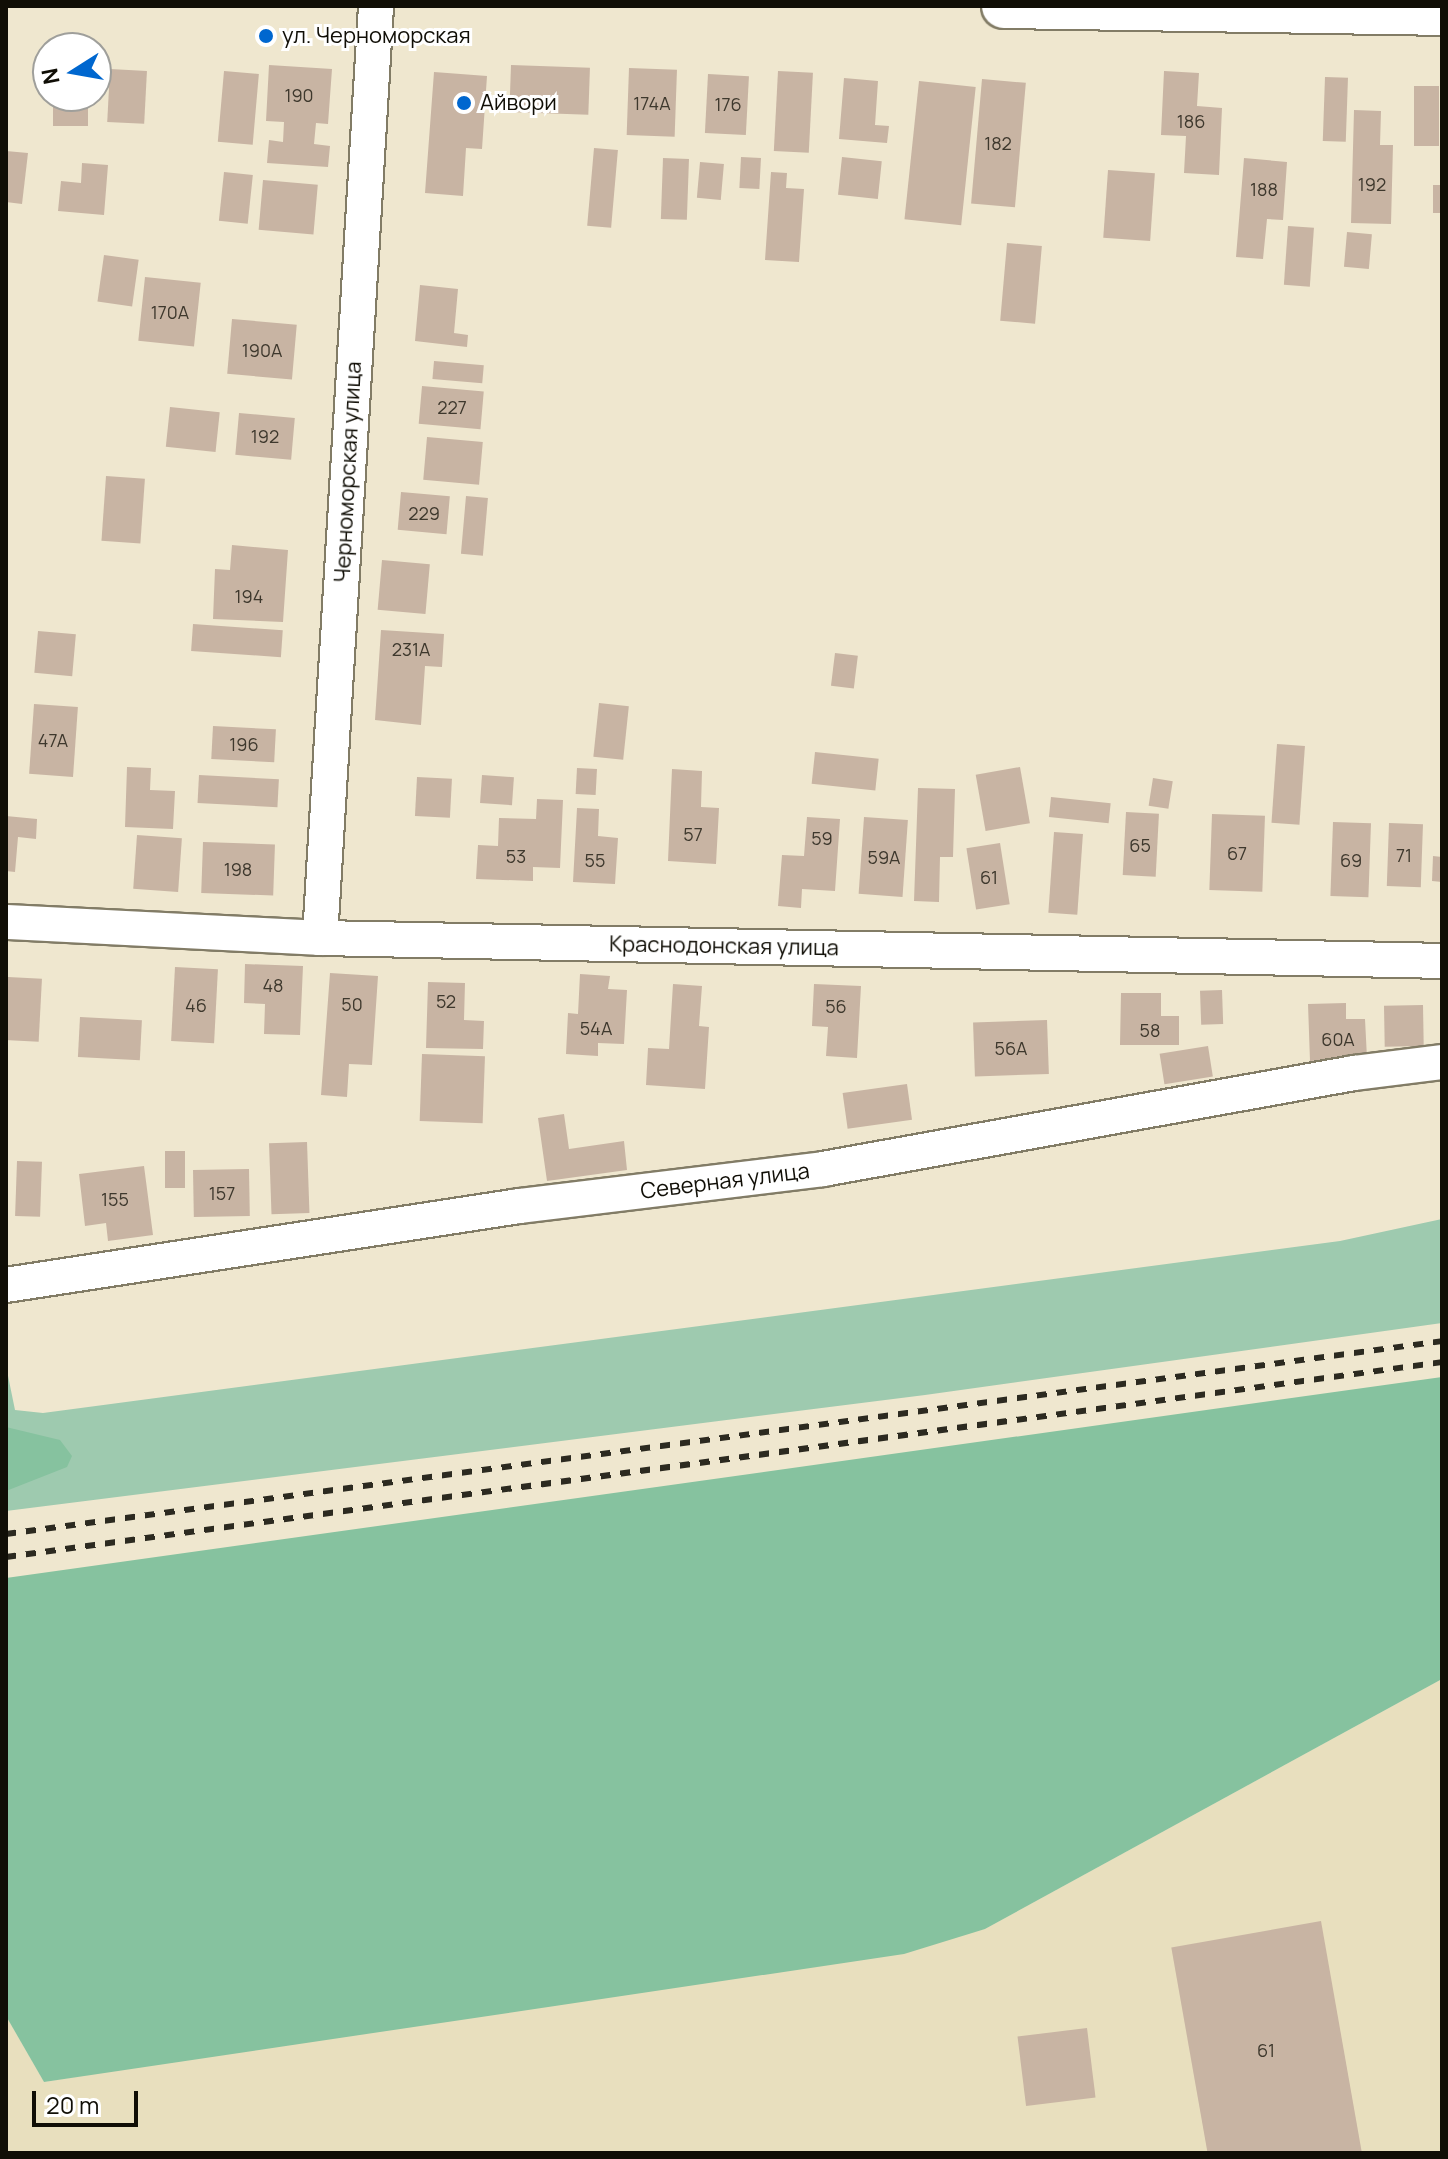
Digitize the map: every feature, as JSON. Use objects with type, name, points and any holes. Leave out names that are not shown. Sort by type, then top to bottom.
[{"type":"street","name":"Черноморская улица","points":[[320,938],[376,6]]},
{"type":"street","points":[[1004,6],[1442,13]]},
{"type":"street","name":"Краснодонская улица","points":[[6,922],[320,938],[1442,961]]},
{"type":"street","name":"Северная улица","points":[[6,1285],[519,1206],[823,1169],[1354,1073],[1442,1062]]},
{"type":"shaded area","points":[[1442,1679],[1442,2153],[6,2153],[6,2016],[44,2082],[985,1929]]},
{"type":"green space","points":[[1442,1219],[1442,1323],[925,1395],[6,1511],[6,1366],[15,1410],[43,1413],[1340,1241]]},
{"type":"green space","points":[[1442,1377],[1442,1679],[985,1929],[904,1954],[44,2082],[6,2016],[6,1578]]},
{"type":"green space","points":[[6,1427],[60,1440],[72,1456],[67,1467],[6,1491]]},
{"type":"building","points":[[269,65],[332,69],[328,124],[316,123],[314,144],[330,146],[328,167],[267,163],[269,140],[283,142],[284,122],[266,121]]},
{"type":"building","points":[[511,65],[590,68],[588,115],[509,112]]},
{"type":"building","points":[[629,68],[677,70],[675,137],[627,135]]},
{"type":"building","points":[[112,69],[147,71],[144,124],[107,122],[108,112],[112,112]]},
{"type":"building","points":[[224,71],[259,74],[253,145],[218,142]]},
{"type":"building","points":[[778,71],[813,73],[809,153],[774,151]]},
{"type":"building","points":[[1164,71],[1199,73],[1197,106],[1222,108],[1219,175],[1184,173],[1186,136],[1161,135]]},
{"type":"building","points":[[434,72],[487,76],[482,149],[466,148],[463,196],[425,193]]},
{"type":"building","points":[[708,74],[749,76],[746,135],[705,133]]},
{"type":"building","points":[[1325,77],[1348,78],[1346,142],[1323,141]]},
{"type":"building","points":[[844,78],[878,81],[875,125],[889,126],[887,143],[839,139]]},
{"type":"building","points":[[982,79],[1026,83],[1015,207],[971,204]]},
{"type":"building","points":[[919,81],[976,87],[961,225],[904,219]]},
{"type":"building","points":[[1414,86],[1439,86],[1439,146],[1414,146]]},
{"type":"building","points":[[1354,110],[1381,111],[1380,145],[1393,145],[1391,224],[1351,223]]},
{"type":"building","points":[[53,112],[88,112],[88,126],[53,126]]},
{"type":"building","points":[[594,148],[618,150],[611,228],[587,226]]},
{"type":"building","points":[[6,151],[28,153],[22,204],[6,202]]},
{"type":"building","points":[[741,157],[761,158],[759,189],[739,188]]},
{"type":"building","points":[[842,157],[882,161],[878,199],[838,195]]},
{"type":"building","points":[[663,158],[689,159],[687,220],[661,219]]},
{"type":"building","points":[[1244,158],[1287,162],[1283,220],[1267,219],[1263,259],[1236,257]]},
{"type":"building","points":[[700,162],[724,164],[721,200],[697,198]]},
{"type":"building","points":[[82,163],[108,165],[104,215],[58,211],[61,181],[81,183]]},
{"type":"building","points":[[1108,170],[1155,173],[1150,241],[1103,238]]},
{"type":"building","points":[[224,172],[253,175],[248,224],[219,221]]},
{"type":"building","points":[[771,172],[787,173],[786,188],[804,189],[799,262],[765,260]]},
{"type":"building","points":[[263,180],[318,185],[313,235],[259,230]]},
{"type":"building","points":[[1433,185],[1442,185],[1442,213],[1433,213]]},
{"type":"building","points":[[1288,226],[1314,228],[1310,287],[1284,285]]},
{"type":"building","points":[[1347,232],[1372,234],[1369,269],[1344,267]]},
{"type":"building","points":[[1007,243],[1042,246],[1035,324],[1000,321]]},
{"type":"building","points":[[104,255],[139,260],[132,306],[97,302]]},
{"type":"building","points":[[145,277],[201,283],[194,347],[138,341]]},
{"type":"building","points":[[420,285],[458,289],[454,333],[468,335],[467,347],[415,341]]},
{"type":"building","points":[[232,319],[297,325],[292,379],[227,374]]},
{"type":"building","points":[[434,361],[484,365],[482,383],[432,379]]},
{"type":"building","points":[[422,386],[484,391],[480,429],[419,424]]},
{"type":"building","points":[[170,407],[220,412],[216,452],[166,447]]},
{"type":"building","points":[[239,413],[295,418],[291,460],[235,455]]},
{"type":"building","points":[[427,437],[483,442],[479,485],[423,480]]},
{"type":"building","points":[[106,476],[145,479],[140,544],[101,541]]},
{"type":"building","points":[[401,492],[450,496],[447,534],[398,530]]},
{"type":"building","points":[[466,496],[488,498],[483,556],[461,554]]},
{"type":"building","points":[[232,545],[288,550],[283,622],[213,619],[215,569],[230,570]]},
{"type":"building","points":[[382,560],[430,564],[425,614],[378,610]]},
{"type":"building","points":[[193,624],[283,630],[281,657],[191,651]]},
{"type":"building","points":[[381,630],[444,634],[442,667],[425,666],[421,725],[375,720]]},
{"type":"building","points":[[38,631],[76,634],[72,676],[34,673]]},
{"type":"building","points":[[835,653],[858,656],[854,689],[831,686]]},
{"type":"building","points":[[599,703],[629,706],[623,760],[593,757]]},
{"type":"building","points":[[34,704],[78,707],[73,777],[29,774]]},
{"type":"building","points":[[213,726],[276,729],[274,762],[211,759]]},
{"type":"building","points":[[1277,744],[1305,746],[1299,825],[1271,823]]},
{"type":"building","points":[[815,752],[879,759],[875,791],[812,784]]},
{"type":"building","points":[[127,767],[151,768],[150,790],[175,791],[173,829],[125,827]]},
{"type":"building","points":[[1020,767],[1030,823],[986,831],[976,775]]},
{"type":"building","points":[[577,768],[597,769],[596,795],[576,794]]},
{"type":"building","points":[[672,769],[702,771],[701,807],[719,808],[716,864],[668,861]]},
{"type":"building","points":[[199,775],[279,779],[277,807],[198,803]]},
{"type":"building","points":[[482,775],[514,777],[512,805],[480,803]]},
{"type":"building","points":[[417,777],[452,779],[450,818],[415,816]]},
{"type":"building","points":[[1153,778],[1173,781],[1168,809],[1149,806]]},
{"type":"building","points":[[918,788],[955,789],[953,857],[940,857],[939,902],[914,901]]},
{"type":"building","points":[[1051,797],[1111,803],[1109,823],[1049,817]]},
{"type":"building","points":[[537,799],[563,800],[560,868],[533,867],[533,881],[476,879],[478,845],[498,846],[499,818],[536,819]]},
{"type":"building","points":[[577,808],[599,809],[598,836],[618,838],[615,884],[573,882]]},
{"type":"building","points":[[1126,812],[1159,814],[1156,877],[1123,875]]},
{"type":"building","points":[[1212,814],[1265,816],[1262,892],[1209,890]]},
{"type":"building","points":[[6,816],[37,819],[36,839],[18,837],[15,872],[6,871]]},
{"type":"building","points":[[807,817],[840,819],[835,891],[802,889],[801,908],[778,906],[782,855],[804,856]]},
{"type":"building","points":[[864,817],[908,820],[903,897],[859,894]]},
{"type":"building","points":[[1333,822],[1371,823],[1368,897],[1330,896]]},
{"type":"building","points":[[1389,823],[1423,824],[1421,887],[1387,886]]},
{"type":"building","points":[[1054,832],[1083,834],[1077,915],[1048,913]]},
{"type":"building","points":[[137,835],[182,838],[178,892],[133,889]]},
{"type":"building","points":[[203,842],[275,845],[273,895],[201,893]]},
{"type":"building","points":[[1000,843],[1010,904],[976,910],[966,848]]},
{"type":"building","points":[[1433,856],[1442,857],[1442,882],[1432,881]]},
{"type":"building","points":[[245,964],[303,966],[300,1035],[264,1034],[265,1004],[244,1003]]},
{"type":"building","points":[[175,967],[218,969],[214,1043],[171,1041]]},
{"type":"building","points":[[330,973],[378,976],[372,1065],[349,1064],[347,1097],[321,1095]]},
{"type":"building","points":[[580,974],[610,976],[608,989],[627,990],[624,1044],[598,1043],[598,1056],[566,1054],[568,1013],[578,1014]]},
{"type":"building","points":[[8,977],[42,979],[39,1042],[6,1040]]},
{"type":"building","points":[[428,982],[465,983],[464,1020],[484,1021],[483,1049],[426,1048]]},
{"type":"building","points":[[673,984],[702,986],[699,1026],[709,1027],[705,1089],[646,1085],[648,1048],[669,1049]]},
{"type":"building","points":[[814,984],[861,986],[857,1058],[826,1056],[828,1027],[812,1026]]},
{"type":"building","points":[[1222,990],[1223,1024],[1201,1025],[1200,991]]},
{"type":"building","points":[[1121,993],[1161,993],[1161,1016],[1179,1016],[1179,1045],[1120,1045]]},
{"type":"building","points":[[1346,1003],[1346,1019],[1365,1019],[1367,1058],[1310,1061],[1308,1004]]},
{"type":"building","points":[[1423,1005],[1424,1046],[1385,1047],[1384,1006]]},
{"type":"building","points":[[80,1017],[142,1020],[140,1060],[78,1057]]},
{"type":"building","points":[[1047,1020],[1049,1074],[975,1077],[973,1023]]},
{"type":"building","points":[[1208,1046],[1213,1077],[1164,1084],[1160,1054]]},
{"type":"building","points":[[422,1054],[485,1056],[483,1123],[420,1121]]},
{"type":"building","points":[[907,1084],[912,1120],[848,1129],[843,1093]]},
{"type":"building","points":[[564,1114],[569,1149],[624,1141],[627,1170],[547,1181],[538,1118]]},
{"type":"building","points":[[307,1142],[309,1213],[272,1214],[269,1143]]},
{"type":"building","points":[[165,1151],[185,1151],[185,1188],[165,1188]]},
{"type":"building","points":[[17,1161],[42,1162],[40,1217],[15,1216]]},
{"type":"building","points":[[144,1166],[153,1235],[108,1241],[106,1223],[85,1226],[79,1174]]},
{"type":"building","points":[[249,1169],[250,1216],[194,1217],[193,1170]]},
{"type":"building","points":[[1321,1921],[1362,2152],[1208,2153],[1171,1947]]},
{"type":"building","points":[[1087,2028],[1096,2097],[1026,2106],[1018,2037]]},
{"type":"railway","points":[[6,1534],[1442,1341]]},
{"type":"railway","points":[[6,1557],[1442,1362]]},
{"type":"place","name":"ул. Черноморская","points":[[266,36]]},
{"type":"place","name":"Айвори","points":[[464,103]]}]
